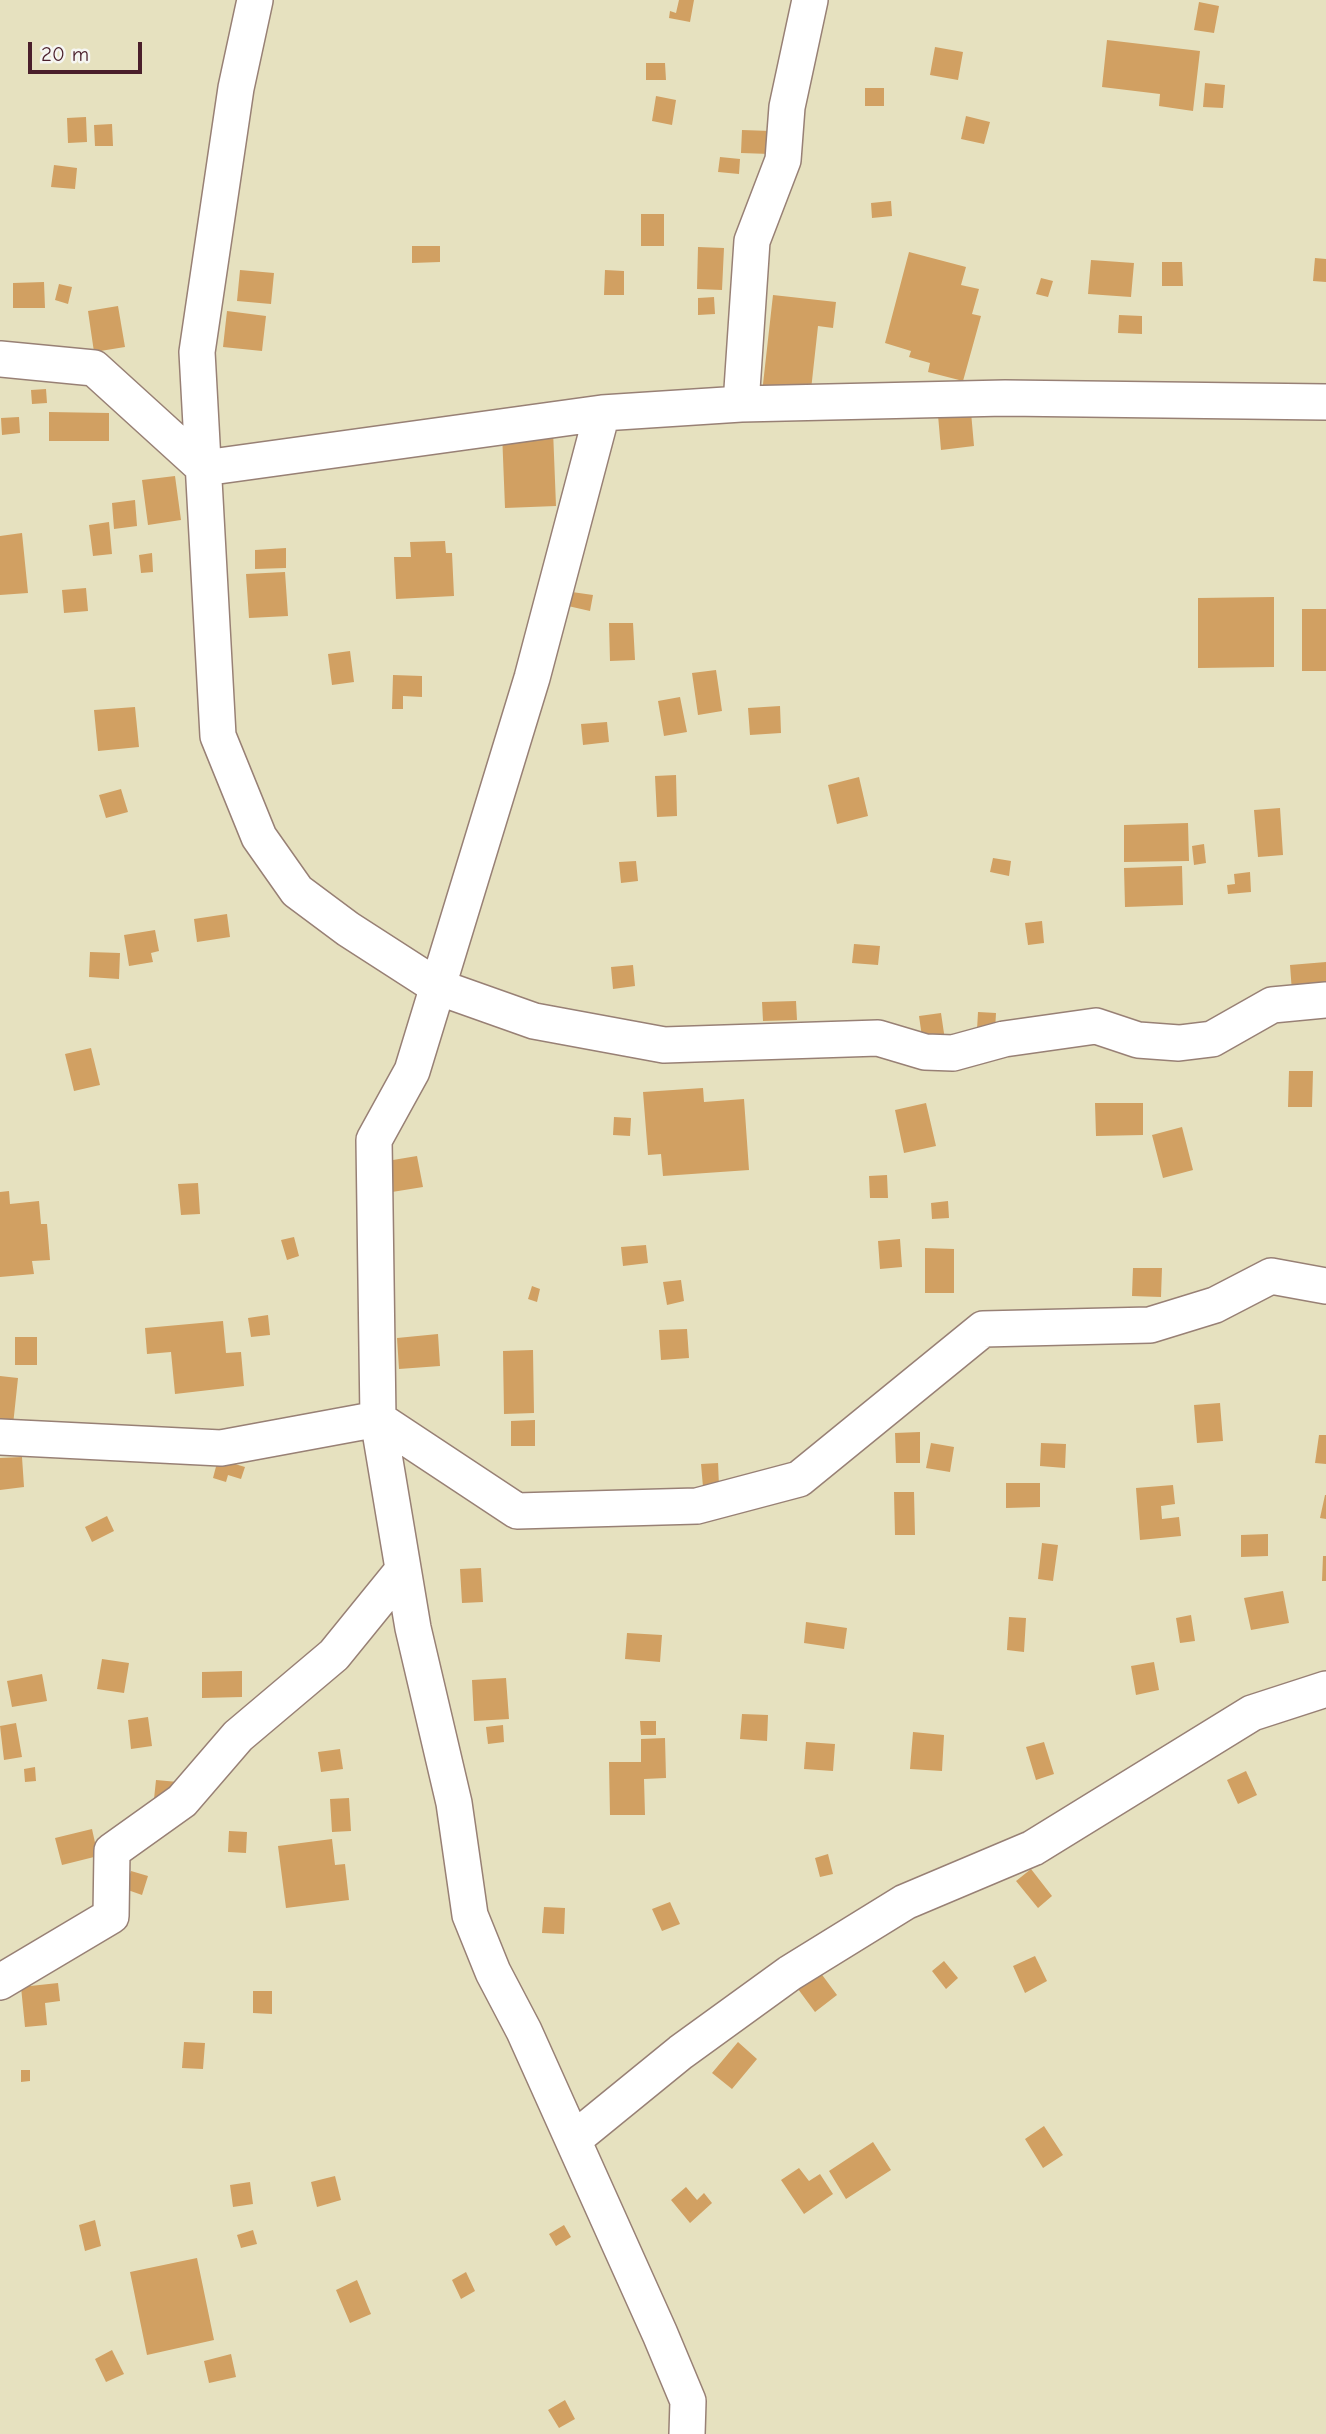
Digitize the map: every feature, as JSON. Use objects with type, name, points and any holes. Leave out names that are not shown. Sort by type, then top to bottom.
[{"type":"street","points":[[255,0],[236,88],[197,352],[218,736],[259,837],[297,891],[348,929],[438,987],[534,1021],[664,1045],[878,1038],[934,1053],[953,1053],[1004,1039],[1096,1026],[1138,1040],[1179,1042],[1212,1039],[1272,1005],[1326,1000]]},
{"type":"street","points":[[741,404],[752,241],[783,160],[787,107],[810,0]]},
{"type":"street","points":[[0,359],[94,368],[204,468]]},
{"type":"street","points":[[204,468],[602,413],[741,404],[1006,398],[1326,402]]},
{"type":"street","points":[[602,413],[532,678],[412,1071],[374,1140],[378,1419],[403,1570],[454,1803],[470,1915],[493,1972],[524,2031],[688,2401],[687,2434]]},
{"type":"street","points":[[0,1437],[222,1448],[378,1419],[517,1511],[697,1506],[799,1479],[983,1329],[1150,1325],[1215,1305],[1271,1276],[1326,1286]]},
{"type":"street","points":[[0,1982],[111,1916],[112,1851],[182,1801],[238,1736],[334,1655],[403,1570]]},
{"type":"street","points":[[573,2140],[681,2052],[779,1980],[905,1902],[1033,1848],[1252,1713],[1326,1689]]},
{"type":"building","points":[[679,0],[694,0],[690,22],[669,18],[670,11],[676,13]]},
{"type":"building","points":[[1199,2],[1219,6],[1214,33],[1194,30]]},
{"type":"building","points":[[1107,40],[1200,51],[1193,111],[1159,106],[1160,94],[1102,87]]},
{"type":"building","points":[[935,47],[963,52],[958,80],[930,75]]},
{"type":"building","points":[[646,63],[665,63],[666,80],[646,80]]},
{"type":"building","points":[[1205,83],[1225,85],[1223,108],[1203,107]]},
{"type":"building","points":[[865,88],[884,88],[884,106],[865,106]]},
{"type":"building","points":[[656,96],[676,100],[672,125],[652,121]]},
{"type":"building","points":[[966,116],[990,122],[984,144],[961,139]]},
{"type":"building","points":[[86,117],[87,142],[68,143],[67,118]]},
{"type":"building","points":[[112,124],[113,146],[95,146],[94,125]]},
{"type":"building","points":[[742,130],[771,131],[770,154],[741,153]]},
{"type":"building","points":[[720,157],[740,159],[739,174],[718,172]]},
{"type":"building","points":[[54,165],[77,168],[75,189],[51,187]]},
{"type":"building","points":[[891,201],[892,216],[872,218],[871,203]]},
{"type":"building","points":[[641,214],[664,214],[664,246],[641,246]]},
{"type":"building","points":[[412,246],[440,246],[440,262],[412,263]]},
{"type":"building","points":[[698,247],[724,248],[722,290],[697,289]]},
{"type":"building","points":[[909,252],[966,267],[961,285],[979,289],[972,314],[981,316],[963,381],[928,372],[930,363],[909,357],[911,351],[885,343]]},
{"type":"building","points":[[1315,258],[1326,259],[1326,282],[1313,281]]},
{"type":"building","points":[[1091,260],[1134,263],[1131,297],[1088,294]]},
{"type":"building","points":[[1162,262],[1182,262],[1183,286],[1162,286]]},
{"type":"building","points":[[240,270],[274,273],[271,304],[237,301]]},
{"type":"building","points":[[605,270],[624,271],[624,295],[604,295]]},
{"type":"building","points":[[1041,278],[1053,281],[1048,297],[1036,294]]},
{"type":"building","points":[[44,282],[45,308],[13,308],[13,283]]},
{"type":"building","points":[[59,284],[72,287],[68,304],[55,300]]},
{"type":"building","points":[[773,295],[836,302],[833,328],[818,326],[810,399],[762,393]]},
{"type":"building","points":[[714,297],[715,314],[698,315],[698,298]]},
{"type":"building","points":[[118,306],[125,347],[94,352],[88,311]]},
{"type":"building","points":[[227,311],[266,316],[262,351],[223,347]]},
{"type":"building","points":[[1119,315],[1142,316],[1142,334],[1118,333]]},
{"type":"building","points":[[46,389],[47,403],[32,404],[31,390]]},
{"type":"building","points":[[49,412],[109,413],[109,441],[49,441]]},
{"type":"building","points":[[971,412],[974,446],[941,450],[938,415]]},
{"type":"building","points":[[19,417],[20,433],[2,435],[1,418]]},
{"type":"building","points":[[553,430],[556,506],[505,508],[502,432]]},
{"type":"building","points":[[175,476],[181,520],[148,525],[142,480]]},
{"type":"building","points":[[135,500],[137,526],[114,529],[112,503]]},
{"type":"building","points":[[109,522],[112,554],[93,556],[89,525]]},
{"type":"building","points":[[22,533],[28,593],[0,595],[0,536]]},
{"type":"building","points":[[445,541],[446,553],[452,553],[454,596],[396,599],[394,557],[411,557],[410,542]]},
{"type":"building","points":[[286,548],[286,568],[255,569],[255,550]]},
{"type":"building","points":[[152,553],[153,572],[141,573],[139,555]]},
{"type":"building","points":[[285,572],[288,616],[249,618],[246,574]]},
{"type":"building","points":[[86,588],[88,611],[64,613],[62,590]]},
{"type":"building","points":[[572,592],[593,595],[590,611],[568,606]]},
{"type":"building","points":[[1274,597],[1274,667],[1198,668],[1198,598]]},
{"type":"building","points":[[1302,609],[1326,609],[1326,671],[1302,671]]},
{"type":"building","points":[[609,623],[633,623],[635,660],[610,661]]},
{"type":"building","points":[[350,651],[354,682],[332,685],[328,654]]},
{"type":"building","points":[[716,670],[722,711],[698,715],[692,673]]},
{"type":"building","points":[[393,675],[422,676],[422,697],[403,696],[403,709],[392,709]]},
{"type":"building","points":[[680,697],[687,732],[664,736],[658,701]]},
{"type":"building","points":[[780,706],[781,733],[750,735],[748,708]]},
{"type":"building","points":[[135,707],[139,747],[98,751],[94,710]]},
{"type":"building","points":[[607,722],[609,742],[583,745],[581,724]]},
{"type":"building","points":[[676,775],[677,816],[657,817],[655,776]]},
{"type":"building","points":[[859,777],[868,816],[837,824],[828,785]]},
{"type":"building","points":[[121,789],[128,812],[106,818],[99,795]]},
{"type":"building","points":[[1280,808],[1283,855],[1258,857],[1254,810]]},
{"type":"building","points":[[1188,823],[1189,861],[1124,862],[1124,825]]},
{"type":"building","points":[[1204,844],[1206,863],[1194,865],[1192,846]]},
{"type":"building","points":[[993,858],[1011,861],[1009,876],[990,872]]},
{"type":"building","points":[[636,861],[638,881],[621,883],[619,862]]},
{"type":"building","points":[[1182,866],[1183,905],[1125,907],[1124,868]]},
{"type":"building","points":[[1250,872],[1251,892],[1228,894],[1227,885],[1235,884],[1234,874]]},
{"type":"building","points":[[227,914],[230,937],[197,942],[194,919]]},
{"type":"building","points":[[1042,921],[1044,943],[1028,945],[1025,923]]},
{"type":"building","points":[[155,930],[159,951],[151,953],[153,962],[129,966],[124,935]]},
{"type":"building","points":[[854,944],[880,946],[878,965],[852,963]]},
{"type":"building","points":[[90,952],[120,953],[119,979],[89,977]]},
{"type":"building","points":[[1326,962],[1326,989],[1292,992],[1290,965]]},
{"type":"building","points":[[633,965],[635,986],[613,989],[611,967]]},
{"type":"building","points":[[796,1001],[797,1020],[763,1021],[762,1002]]},
{"type":"building","points":[[978,1012],[996,1013],[995,1031],[977,1030]]},
{"type":"building","points":[[941,1013],[945,1040],[923,1044],[919,1016]]},
{"type":"building","points":[[91,1048],[100,1085],[74,1091],[65,1054]]},
{"type":"building","points":[[1289,1071],[1313,1071],[1312,1107],[1288,1107]]},
{"type":"building","points":[[703,1088],[704,1102],[744,1099],[749,1170],[663,1176],[661,1154],[648,1155],[643,1092]]},
{"type":"building","points":[[926,1103],[936,1146],[904,1153],[895,1110]]},
{"type":"building","points":[[1095,1103],[1143,1103],[1143,1135],[1096,1136]]},
{"type":"building","points":[[614,1117],[631,1118],[630,1136],[613,1135]]},
{"type":"building","points":[[1182,1127],[1193,1170],[1163,1178],[1152,1135]]},
{"type":"building","points":[[417,1156],[423,1187],[392,1192],[387,1161]]},
{"type":"building","points":[[887,1175],[888,1198],[870,1198],[869,1176]]},
{"type":"building","points":[[198,1183],[200,1214],[181,1215],[178,1184]]},
{"type":"building","points":[[9,1191],[10,1204],[39,1201],[41,1224],[47,1224],[50,1260],[32,1261],[34,1274],[0,1277],[0,1192]]},
{"type":"building","points":[[948,1201],[949,1218],[932,1219],[931,1203]]},
{"type":"building","points":[[294,1237],[299,1256],[287,1260],[281,1240]]},
{"type":"building","points":[[900,1239],[902,1267],[880,1269],[878,1241]]},
{"type":"building","points":[[646,1245],[648,1263],[623,1266],[621,1247]]},
{"type":"building","points":[[925,1248],[954,1249],[954,1293],[925,1293]]},
{"type":"building","points":[[1133,1268],[1162,1268],[1161,1297],[1132,1296]]},
{"type":"building","points":[[681,1280],[684,1301],[667,1305],[663,1282]]},
{"type":"building","points":[[532,1286],[540,1289],[537,1302],[528,1299]]},
{"type":"building","points":[[268,1315],[270,1335],[251,1337],[248,1318]]},
{"type":"building","points":[[223,1321],[226,1353],[241,1352],[244,1386],[175,1394],[171,1352],[147,1354],[145,1328]]},
{"type":"building","points":[[687,1329],[689,1358],[661,1360],[659,1330]]},
{"type":"building","points":[[438,1334],[440,1366],[399,1369],[397,1338]]},
{"type":"building","points":[[15,1337],[37,1337],[37,1365],[15,1365]]},
{"type":"building","points":[[533,1350],[534,1413],[504,1414],[503,1351]]},
{"type":"building","points":[[0,1376],[18,1378],[13,1425],[0,1423]]},
{"type":"building","points":[[1220,1403],[1223,1441],[1197,1443],[1194,1405]]},
{"type":"building","points":[[535,1420],[535,1446],[511,1446],[511,1421]]},
{"type":"building","points":[[920,1432],[920,1463],[896,1463],[895,1433]]},
{"type":"building","points":[[1319,1435],[1326,1435],[1326,1464],[1315,1463]]},
{"type":"building","points":[[931,1443],[954,1447],[950,1472],[926,1468]]},
{"type":"building","points":[[1041,1443],[1066,1444],[1065,1468],[1040,1466]]},
{"type":"building","points":[[22,1457],[24,1487],[0,1490],[0,1458]]},
{"type":"building","points":[[218,1459],[245,1467],[241,1479],[228,1475],[226,1482],[213,1478]]},
{"type":"building","points":[[718,1463],[719,1486],[703,1487],[701,1464]]},
{"type":"building","points":[[1006,1483],[1040,1483],[1040,1507],[1006,1508]]},
{"type":"building","points":[[1173,1485],[1175,1504],[1161,1506],[1162,1519],[1179,1517],[1181,1536],[1140,1540],[1136,1488]]},
{"type":"building","points":[[894,1492],[914,1492],[915,1535],[895,1535]]},
{"type":"building","points":[[1326,1495],[1326,1519],[1320,1518]]},
{"type":"building","points":[[107,1516],[114,1531],[92,1542],[85,1527]]},
{"type":"building","points":[[1268,1534],[1268,1556],[1241,1557],[1241,1535]]},
{"type":"building","points":[[1042,1543],[1058,1545],[1053,1581],[1038,1579]]},
{"type":"building","points":[[1323,1556],[1326,1556],[1326,1581],[1322,1581]]},
{"type":"building","points":[[481,1568],[483,1602],[462,1603],[460,1569]]},
{"type":"building","points":[[1283,1591],[1289,1623],[1251,1630],[1244,1598]]},
{"type":"building","points":[[1191,1615],[1195,1641],[1180,1643],[1176,1618]]},
{"type":"building","points":[[1009,1617],[1026,1618],[1024,1652],[1007,1650]]},
{"type":"building","points":[[806,1622],[847,1628],[844,1649],[804,1643]]},
{"type":"building","points":[[627,1633],[662,1635],[660,1662],[625,1659]]},
{"type":"building","points":[[102,1659],[129,1663],[124,1693],[97,1689]]},
{"type":"building","points":[[1154,1662],[1159,1690],[1136,1695],[1131,1666]]},
{"type":"building","points":[[242,1671],[242,1697],[202,1698],[202,1672]]},
{"type":"building","points":[[42,1674],[47,1701],[12,1707],[7,1681]]},
{"type":"building","points":[[506,1678],[509,1719],[474,1721],[472,1680]]},
{"type":"building","points":[[742,1714],[768,1715],[767,1741],[740,1739]]},
{"type":"building","points":[[148,1717],[152,1746],[131,1749],[128,1720]]},
{"type":"building","points":[[640,1721],[656,1721],[656,1735],[641,1735]]},
{"type":"building","points":[[16,1723],[22,1757],[4,1760],[0,1726]]},
{"type":"building","points":[[503,1725],[504,1742],[488,1744],[486,1727]]},
{"type":"building","points":[[913,1732],[944,1735],[942,1771],[910,1769]]},
{"type":"building","points":[[665,1738],[666,1778],[644,1779],[645,1815],[610,1815],[609,1762],[641,1762],[641,1739]]},
{"type":"building","points":[[806,1742],[835,1744],[833,1771],[804,1769]]},
{"type":"building","points":[[1044,1742],[1054,1774],[1036,1780],[1026,1747]]},
{"type":"building","points":[[340,1749],[343,1769],[321,1772],[318,1752]]},
{"type":"building","points":[[35,1767],[36,1781],[25,1782],[24,1769]]},
{"type":"building","points":[[1246,1771],[1257,1795],[1238,1804],[1227,1780]]},
{"type":"building","points":[[156,1780],[178,1782],[177,1800],[154,1799]]},
{"type":"building","points":[[349,1798],[351,1831],[332,1832],[330,1799]]},
{"type":"building","points":[[92,1829],[98,1856],[62,1865],[55,1838]]},
{"type":"building","points":[[229,1831],[247,1832],[246,1853],[228,1852]]},
{"type":"building","points":[[332,1839],[335,1865],[345,1864],[349,1900],[286,1908],[278,1846]]},
{"type":"building","points":[[828,1854],[833,1874],[820,1877],[815,1858]]},
{"type":"building","points":[[1031,1869],[1052,1896],[1038,1908],[1016,1881]]},
{"type":"building","points":[[131,1871],[148,1876],[142,1895],[125,1889]]},
{"type":"building","points":[[670,1902],[680,1924],[662,1931],[652,1909]]},
{"type":"building","points":[[544,1907],[565,1908],[564,1934],[542,1933]]},
{"type":"building","points":[[1035,1956],[1047,1981],[1025,1993],[1013,1966]]},
{"type":"building","points":[[944,1961],[958,1978],[946,1989],[932,1971]]},
{"type":"building","points":[[817,1968],[837,1995],[815,2012],[795,1985]]},
{"type":"building","points":[[58,1983],[60,2001],[45,2003],[47,2025],[25,2027],[21,1987]]},
{"type":"building","points":[[253,1991],[272,1991],[272,2014],[253,2013]]},
{"type":"building","points":[[184,2042],[205,2043],[203,2069],[182,2068]]},
{"type":"building","points":[[738,2042],[757,2059],[732,2089],[712,2073]]},
{"type":"building","points":[[21,2070],[30,2070],[30,2081],[21,2082]]},
{"type":"building","points":[[1044,2126],[1063,2155],[1043,2168],[1025,2139]]},
{"type":"building","points":[[873,2142],[891,2170],[846,2199],[829,2171]]},
{"type":"building","points":[[799,2168],[809,2181],[820,2174],[833,2194],[804,2214],[781,2180]]},
{"type":"building","points":[[335,2176],[341,2200],[317,2207],[311,2182]]},
{"type":"building","points":[[250,2182],[253,2204],[233,2207],[230,2185]]},
{"type":"building","points":[[686,2187],[697,2200],[704,2193],[712,2203],[690,2223],[671,2200]]},
{"type":"building","points":[[95,2220],[101,2246],[85,2251],[79,2225]]},
{"type":"building","points":[[564,2225],[571,2237],[556,2246],[549,2234]]},
{"type":"building","points":[[253,2230],[257,2244],[241,2248],[237,2235]]},
{"type":"building","points":[[197,2258],[214,2340],[147,2355],[130,2272]]},
{"type":"building","points":[[466,2272],[475,2291],[461,2299],[452,2280]]},
{"type":"building","points":[[357,2280],[371,2314],[350,2323],[336,2290]]},
{"type":"building","points":[[112,2350],[124,2374],[106,2382],[95,2359]]},
{"type":"building","points":[[231,2354],[236,2377],[209,2383],[204,2361]]},
{"type":"building","points":[[565,2400],[575,2419],[559,2428],[548,2410]]}]
